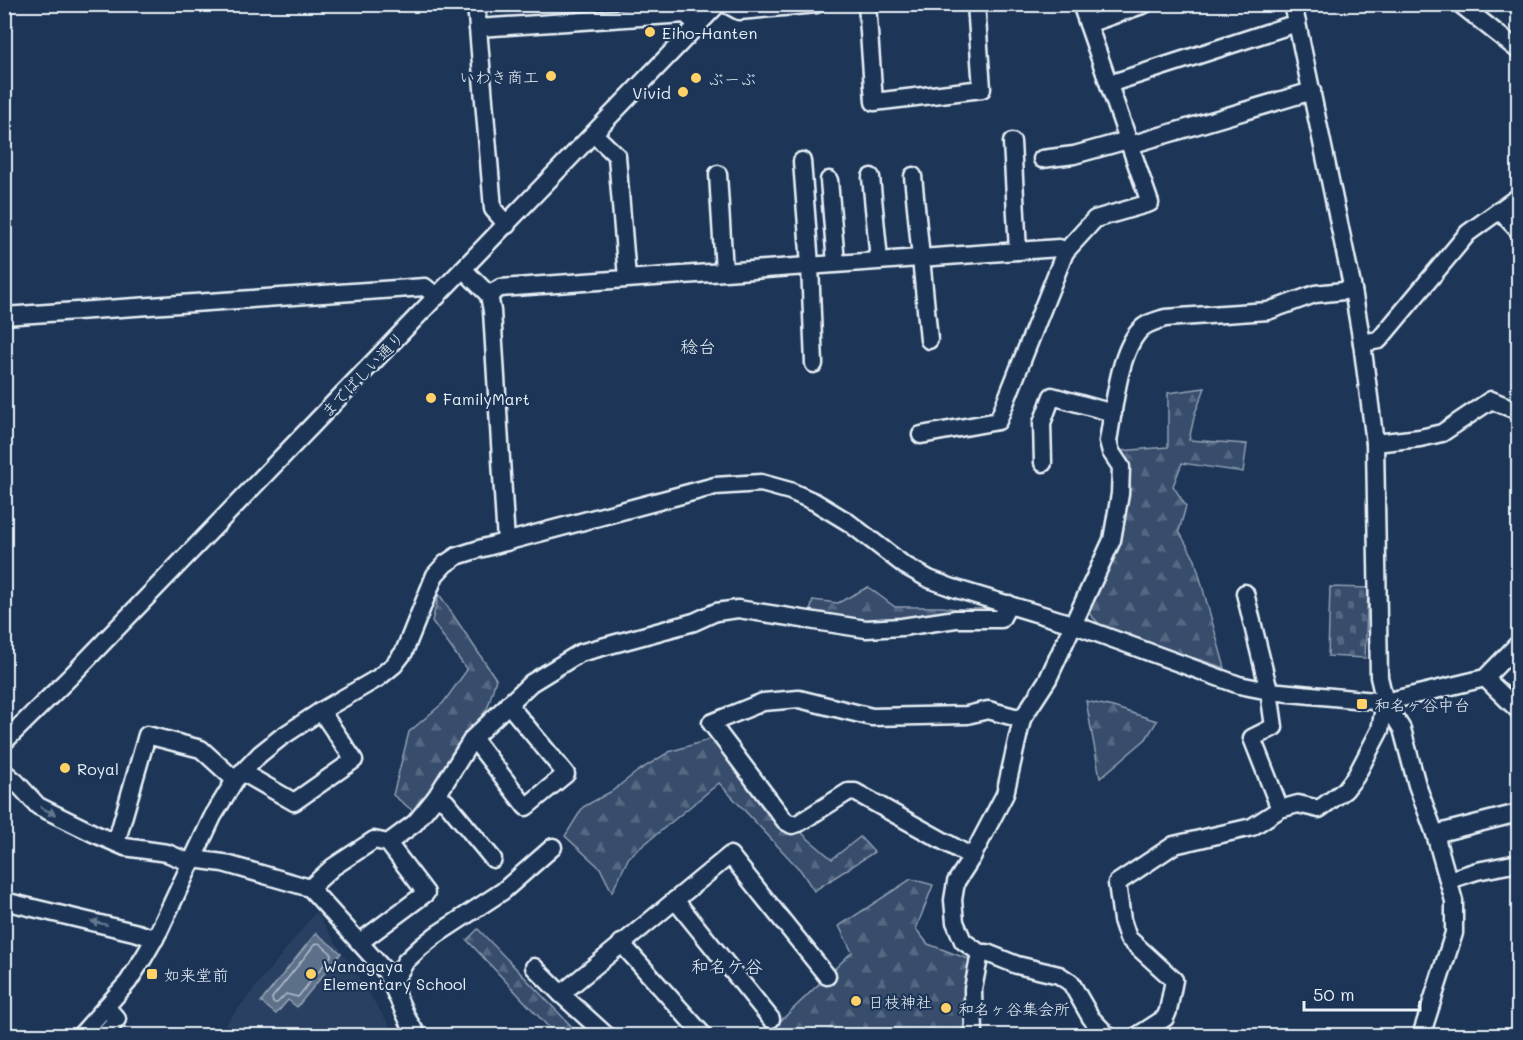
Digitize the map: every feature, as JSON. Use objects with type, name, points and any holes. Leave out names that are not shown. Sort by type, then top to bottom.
[{"type":"street","points":[[476,4],[493,209],[507,225]]},
{"type":"street","name":"までばしい通り","points":[[4,742],[70,677],[718,4]]},
{"type":"street","points":[[726,4],[739,10],[817,4]]},
{"type":"street","points":[[867,4],[874,102],[981,88],[976,4]]},
{"type":"street","points":[[921,435],[998,421],[1065,252],[1095,219],[1150,202],[1081,4]]},
{"type":"street","points":[[1088,24],[1145,4]]},
{"type":"street","points":[[1137,1035],[1165,1018],[1174,980],[1128,938],[1122,920],[1117,883],[1174,845],[1252,827],[1280,809],[1298,804],[1319,809],[1345,790],[1356,776],[1380,730],[1384,702],[1379,677],[1375,443],[1353,290],[1293,4]]},
{"type":"street","points":[[1460,4],[1518,50]]},
{"type":"street","points":[[478,28],[685,14],[698,25]]},
{"type":"street","points":[[1109,84],[1297,23]]},
{"type":"street","points":[[1042,159],[1074,155],[1129,143],[1312,91]]},
{"type":"street","points":[[594,134],[617,156],[627,279]]},
{"type":"street","points":[[1012,142],[1018,251]]},
{"type":"street","points":[[802,161],[810,265],[814,364]]},
{"type":"street","points":[[718,174],[724,271]]},
{"type":"street","points":[[913,176],[929,340]]},
{"type":"street","points":[[871,177],[879,260]]},
{"type":"street","points":[[829,180],[836,263]]},
{"type":"street","points":[[1362,344],[1379,340],[1468,233],[1518,197]]},
{"type":"street","points":[[1500,211],[1518,230]]},
{"type":"street","points":[[489,295],[500,288],[724,271],[1059,248],[1065,252]]},
{"type":"street","points":[[464,269],[489,295],[492,310],[506,542]]},
{"type":"street","points":[[4,316],[425,287],[436,297]]},
{"type":"street","points":[[1108,1035],[1091,1018],[1071,983],[1059,975],[980,953],[963,941],[955,922],[953,900],[956,882],[972,857],[1005,794],[1022,719],[1048,679],[1112,540],[1120,494],[1121,467],[1111,452],[1108,441],[1130,343],[1145,326],[1165,318],[1268,311],[1315,294],[1353,290]]},
{"type":"street","points":[[1043,463],[1042,423],[1052,396],[1113,413]]},
{"type":"street","points":[[1375,443],[1442,433],[1491,400],[1518,411]]},
{"type":"street","points":[[80,1035],[128,982],[155,939],[213,816],[238,776],[280,738],[378,678],[394,665],[404,652],[428,588],[435,575],[445,564],[457,556],[506,542],[715,486],[761,483],[790,491],[815,502],[848,522],[904,565],[929,579],[1072,624],[1231,682],[1269,691],[1384,702],[1485,678],[1518,644]]},
{"type":"street","points":[[1245,593],[1269,691],[1274,727],[1252,738],[1280,809]]},
{"type":"street","points":[[388,843],[415,823],[436,797],[473,738],[531,683],[580,653],[694,622],[716,612],[738,609],[866,629],[902,627],[956,619],[1001,619],[1009,604]]},
{"type":"street","points":[[1485,678],[1518,710]]},
{"type":"street","points":[[972,857],[855,792],[848,792],[799,823],[792,825],[785,821],[711,723],[763,702],[799,699],[872,717],[967,715],[988,710],[1022,719]]},
{"type":"street","points":[[1384,702],[1402,729],[1417,785],[1435,834],[1454,901],[1454,933],[1421,1035]]},
{"type":"street","points":[[473,738],[526,807],[566,774],[508,704]]},
{"type":"street","points":[[116,843],[147,735],[201,749],[238,776],[294,801],[354,760],[321,711]]},
{"type":"street","points":[[4,772],[38,806],[125,847],[167,853],[192,861],[223,863],[310,888],[386,972],[408,1020],[418,1035]]},
{"type":"street","points":[[436,797],[446,802],[493,859]]},
{"type":"street","points":[[1435,834],[1518,813]]},
{"type":"street","points":[[310,888],[333,867],[374,840],[388,843],[426,893],[360,942]]},
{"type":"street","points":[[392,984],[401,967],[436,934],[503,891],[554,847]]},
{"type":"street","points":[[561,994],[730,855],[826,976]]},
{"type":"street","points":[[1449,880],[1477,871],[1518,863]]},
{"type":"street","points":[[675,900],[771,1019]]},
{"type":"street","points":[[4,901],[155,939]]},
{"type":"street","points":[[621,943],[704,1035]]},
{"type":"street","points":[[974,1035],[973,988],[980,953]]},
{"type":"street","points":[[534,967],[607,1035]]},
{"type":"street","points":[[104,1035],[117,1019],[106,1007]]},
{"type":"shaded area","name":"Wanagaya Elementary School","points":[[316,912],[396,1035],[216,1036]]},
{"type":"green space","points":[[1205,388],[1195,413],[1189,440],[1247,444],[1243,472],[1182,463],[1173,486],[1186,506],[1179,531],[1195,560],[1225,668],[1104,629],[1087,611],[1130,485],[1127,468],[1120,451],[1168,447],[1168,393]]},
{"type":"green space","points":[[868,587],[895,607],[942,607],[975,611],[972,615],[867,623],[810,612],[813,600],[838,603]]},
{"type":"green space","points":[[1330,587],[1368,588],[1365,658],[1328,656]]},
{"type":"green space","points":[[439,594],[496,679],[487,710],[456,746],[431,789],[413,811],[393,795],[409,732],[443,703],[467,670],[432,621]]},
{"type":"green space","points":[[1086,701],[1157,721],[1146,739],[1100,778]]},
{"type":"green space","points":[[714,738],[806,837],[832,859],[860,837],[874,852],[814,891],[801,871],[719,783],[629,857],[612,892],[600,868],[565,836],[583,807],[612,791],[638,771],[669,752]]},
{"type":"green space","points":[[911,879],[933,885],[916,929],[928,944],[971,960],[968,1035],[765,1036],[852,952],[839,926]]},
{"type":"green space","points":[[478,929],[580,1035],[556,1035],[467,940]]},
{"type":"water","points":[[316,933],[341,953],[297,1007],[288,1000],[276,1014],[261,1002]]},
{"type":"place","name":"Eiho-Hanten","points":[[650,32]]},
{"type":"place","name":"いわき商工","points":[[551,76]]},
{"type":"place","name":"ぶーぶ","points":[[696,78]]},
{"type":"place","name":"Vivid","points":[[683,92]]},
{"type":"place","name":"FamilyMart","points":[[431,398]]},
{"type":"place","name":"和名ヶ谷中台","points":[[1362,704]]},
{"type":"place","name":"Royal","points":[[65,768]]},
{"type":"place","name":"如来堂前","points":[[152,974]]},
{"type":"place","name":"Wanagaya Elementary School","points":[[311,974]]},
{"type":"place","name":"日枝神社","points":[[856,1001]]},
{"type":"place","name":"和名ヶ谷集会所","points":[[946,1008]]},
{"type":"district","name":"稔台","points":[[698,346]]},
{"type":"district","name":"和名ケ谷","points":[[727,966]]}]
